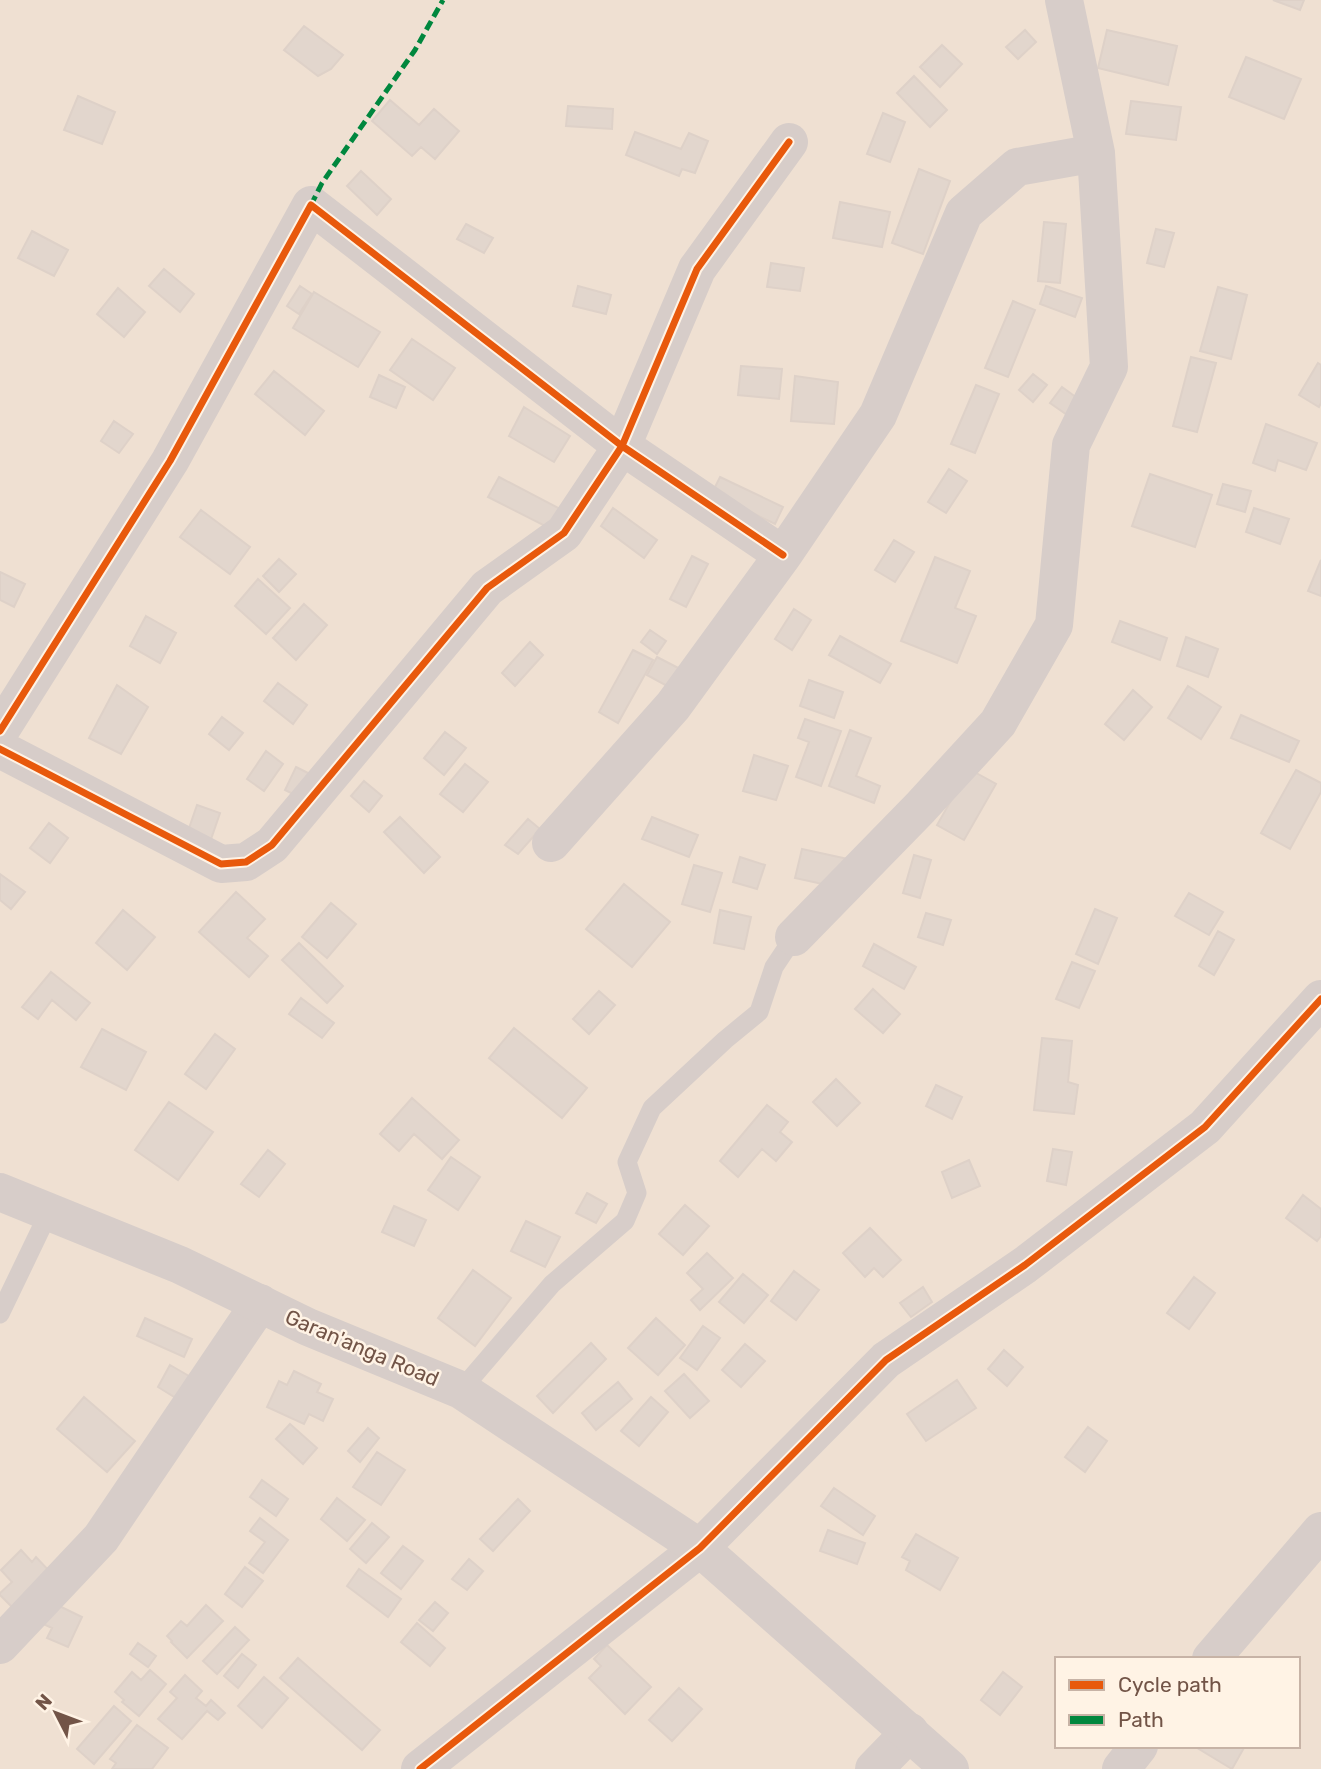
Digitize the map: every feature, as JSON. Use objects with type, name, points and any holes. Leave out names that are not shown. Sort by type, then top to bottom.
[{"type":"street","points":[[794,937],[920,808],[998,723],[1054,625],[1071,445],[1109,367],[1096,153],[1064,0]]},
{"type":"street","points":[[0,750],[221,864],[246,862],[272,845],[487,588],[564,533],[622,446],[697,269],[789,142]]},
{"type":"street","points":[[551,843],[673,706],[783,555],[878,415],[964,213],[1017,167],[1096,153]]},
{"type":"street","points":[[0,732],[170,461],[311,205],[622,446],[783,555]]},
{"type":"street","points":[[420,1769],[700,1548],[886,1360],[1025,1265],[1205,1126],[1321,999]]},
{"type":"street","name":"Garan'anga Road","points":[[0,1192],[180,1265],[308,1326],[461,1390],[700,1548],[950,1769]]},
{"type":"street","points":[[0,1644],[101,1538],[260,1304]]},
{"type":"street","points":[[1213,1657],[1321,1531]]},
{"type":"street","points":[[874,1769],[909,1732]]},
{"type":"street","points":[[1121,1769],[1137,1748]]},
{"type":"lane","points":[[461,1390],[552,1284],[625,1221],[637,1193],[627,1162],[652,1108],[759,1012],[774,967],[794,937]]},
{"type":"lane","points":[[0,1314],[50,1212]]},
{"type":"shaded area","points":[[0,0],[1321,0],[1321,1769],[0,1769]]},
{"type":"building","points":[[1273,0],[1304,0],[1300,10]]},
{"type":"building","points":[[304,26],[343,55],[331,69],[318,76],[284,50]]},
{"type":"building","points":[[1025,30],[1036,42],[1018,59],[1006,47]]},
{"type":"building","points":[[1107,30],[1177,46],[1168,85],[1098,68]]},
{"type":"building","points":[[942,45],[962,64],[940,87],[920,67]]},
{"type":"building","points":[[1246,57],[1301,79],[1284,119],[1229,97]]},
{"type":"building","points":[[914,76],[947,110],[930,127],[897,93]]},
{"type":"building","points":[[78,96],[115,112],[102,144],[64,130]]},
{"type":"building","points":[[390,100],[419,125],[434,109],[459,131],[435,159],[421,147],[412,156],[372,121]]},
{"type":"building","points":[[1131,101],[1181,107],[1176,140],[1126,134]]},
{"type":"building","points":[[568,106],[613,109],[612,129],[566,126]]},
{"type":"building","points":[[883,113],[905,122],[890,162],[867,154]]},
{"type":"building","points":[[635,132],[681,149],[689,133],[708,141],[695,173],[682,169],[679,176],[626,155]]},
{"type":"building","points":[[919,169],[950,181],[923,254],[892,243]]},
{"type":"building","points":[[361,171],[391,199],[377,215],[347,186]]},
{"type":"building","points":[[840,202],[890,212],[882,247],[833,238]]},
{"type":"building","points":[[1044,222],[1066,224],[1060,283],[1038,281]]},
{"type":"building","points":[[466,224],[493,238],[484,253],[457,239]]},
{"type":"building","points":[[1156,229],[1174,233],[1164,267],[1147,263]]},
{"type":"building","points":[[32,231],[68,250],[54,276],[18,258]]},
{"type":"building","points":[[771,263],[804,268],[800,291],[767,287]]},
{"type":"building","points":[[164,269],[194,294],[180,312],[149,286]]},
{"type":"building","points":[[300,286],[312,294],[299,314],[287,306]]},
{"type":"building","points":[[578,286],[611,295],[606,314],[573,306]]},
{"type":"building","points":[[1046,286],[1082,298],[1075,317],[1040,304]]},
{"type":"building","points":[[1218,287],[1247,295],[1231,359],[1200,351]]},
{"type":"building","points":[[118,288],[145,312],[124,337],[97,314]]},
{"type":"building","points":[[314,292],[380,332],[358,367],[293,328]]},
{"type":"building","points":[[1013,301],[1035,310],[1008,377],[985,368]]},
{"type":"building","points":[[412,339],[455,368],[433,400],[390,370]]},
{"type":"building","points":[[1191,357],[1216,363],[1197,432],[1173,426]]},
{"type":"building","points":[[1318,363],[1321,365],[1319,407],[1299,395]]},
{"type":"building","points":[[741,366],[782,369],[779,399],[738,395]]},
{"type":"building","points":[[274,371],[324,411],[305,435],[255,394]]},
{"type":"building","points":[[1033,374],[1047,385],[1033,402],[1019,390]]},
{"type":"building","points":[[379,375],[405,387],[396,408],[370,397]]},
{"type":"building","points":[[795,376],[838,382],[834,424],[791,421]]},
{"type":"building","points":[[976,385],[999,394],[975,453],[951,444]]},
{"type":"building","points":[[1062,387],[1084,403],[1073,419],[1050,403]]},
{"type":"building","points":[[524,407],[570,436],[554,462],[509,436]]},
{"type":"building","points":[[114,421],[133,434],[119,453],[101,441]]},
{"type":"building","points":[[1266,424],[1317,443],[1306,470],[1278,460],[1275,471],[1253,463]]},
{"type":"building","points":[[949,469],[967,481],[946,513],[928,502]]},
{"type":"building","points":[[1150,474],[1212,495],[1195,547],[1132,526]]},
{"type":"building","points":[[499,477],[564,511],[553,530],[488,497]]},
{"type":"building","points":[[720,477],[783,507],[775,524],[712,493]]},
{"type":"building","points":[[1223,484],[1251,491],[1245,512],[1217,504]]},
{"type":"building","points":[[613,508],[657,540],[644,558],[601,526]]},
{"type":"building","points":[[1254,508],[1289,519],[1280,544],[1246,532]]},
{"type":"building","points":[[201,510],[250,547],[230,574],[180,537]]},
{"type":"building","points":[[894,540],[914,552],[895,582],[875,570]]},
{"type":"building","points":[[692,556],[708,564],[686,607],[670,599]]},
{"type":"building","points":[[935,557],[970,571],[955,608],[976,616],[957,663],[901,641]]},
{"type":"building","points":[[279,559],[296,574],[279,592],[263,576]]},
{"type":"building","points":[[1321,560],[1321,596],[1308,591]]},
{"type":"building","points":[[0,572],[25,584],[14,607],[0,600]]},
{"type":"building","points":[[258,579],[290,608],[266,634],[235,606]]},
{"type":"building","points":[[304,604],[327,625],[296,660],[273,638]]},
{"type":"building","points":[[794,609],[811,620],[792,650],[775,639]]},
{"type":"building","points":[[146,616],[176,633],[160,663],[130,646]]},
{"type":"building","points":[[1120,621],[1167,638],[1160,660],[1112,642]]},
{"type":"building","points":[[650,630],[666,641],[657,654],[641,642]]},
{"type":"building","points":[[840,636],[891,664],[880,683],[829,655]]},
{"type":"building","points":[[1186,637],[1218,649],[1208,677],[1177,666]]},
{"type":"building","points":[[530,642],[543,655],[515,686],[502,673]]},
{"type":"building","points":[[633,650],[653,660],[618,723],[599,712]]},
{"type":"building","points":[[657,657],[688,673],[678,692],[647,675]]},
{"type":"building","points":[[809,680],[843,692],[834,718],[800,706]]},
{"type":"building","points":[[278,683],[307,705],[293,724],[264,701]]},
{"type":"building","points":[[117,685],[148,707],[121,754],[89,738]]},
{"type":"building","points":[[1188,686],[1221,707],[1201,739],[1168,718]]},
{"type":"building","points":[[1133,690],[1152,707],[1124,740],[1105,724]]},
{"type":"building","points":[[1241,715],[1299,741],[1289,762],[1231,738]]},
{"type":"building","points":[[222,717],[243,733],[229,750],[209,734]]},
{"type":"building","points":[[805,719],[841,731],[821,786],[796,777],[809,742],[798,738]]},
{"type":"building","points":[[850,730],[871,738],[856,776],[880,786],[874,803],[829,786]]},
{"type":"building","points":[[445,732],[466,748],[444,775],[424,758]]},
{"type":"building","points":[[266,751],[283,764],[264,791],[247,779]]},
{"type":"building","points":[[754,755],[788,766],[776,800],[743,791]]},
{"type":"building","points":[[465,764],[488,782],[463,812],[440,794]]},
{"type":"building","points":[[296,767],[316,777],[305,800],[285,790]]},
{"type":"building","points":[[969,769],[996,784],[964,840],[937,825]]},
{"type":"building","points":[[1296,770],[1321,783],[1321,792],[1290,849],[1261,833]]},
{"type":"building","points":[[364,781],[382,796],[369,812],[351,796]]},
{"type":"building","points":[[197,805],[220,813],[209,845],[186,837]]},
{"type":"building","points":[[400,817],[440,857],[424,873],[384,832]]},
{"type":"building","points":[[652,817],[698,835],[689,857],[642,839]]},
{"type":"building","points":[[528,819],[540,829],[518,854],[505,845]]},
{"type":"building","points":[[49,823],[68,838],[50,863],[30,848]]},
{"type":"building","points":[[802,849],[848,859],[841,888],[795,878]]},
{"type":"building","points":[[914,855],[931,860],[920,898],[903,893]]},
{"type":"building","points":[[740,857],[765,865],[757,889],[733,882]]},
{"type":"building","points":[[694,865],[722,873],[710,912],[682,904]]},
{"type":"building","points":[[0,874],[25,892],[11,909],[0,900]]},
{"type":"building","points":[[624,884],[670,922],[632,967],[586,929]]},
{"type":"building","points":[[236,892],[265,919],[247,938],[268,956],[249,977],[199,932]]},
{"type":"building","points":[[1189,893],[1223,912],[1209,935],[1175,916]]},
{"type":"building","points":[[331,903],[356,924],[327,958],[302,937]]},
{"type":"building","points":[[1095,909],[1117,918],[1098,964],[1076,954]]},
{"type":"building","points":[[123,910],[155,937],[127,970],[96,943]]},
{"type":"building","points":[[720,910],[751,917],[744,949],[714,943]]},
{"type":"building","points":[[926,913],[951,920],[943,945],[918,937]]},
{"type":"building","points":[[1218,931],[1234,940],[1214,975],[1199,966]]},
{"type":"building","points":[[299,943],[343,986],[327,1003],[282,960]]},
{"type":"building","points":[[874,944],[916,967],[904,989],[863,966]]},
{"type":"building","points":[[1072,962],[1095,971],[1079,1008],[1056,999]]},
{"type":"building","points":[[51,972],[90,1003],[76,1020],[52,1000],[38,1019],[22,1007]]},
{"type":"building","points":[[873,989],[900,1014],[883,1033],[855,1009]]},
{"type":"building","points":[[599,991],[615,1005],[589,1034],[573,1019]]},
{"type":"building","points":[[301,998],[334,1023],[322,1038],[289,1014]]},
{"type":"building","points":[[514,1028],[587,1088],[562,1118],[489,1058]]},
{"type":"building","points":[[102,1029],[146,1052],[126,1090],[81,1067]]},
{"type":"building","points":[[215,1034],[235,1049],[206,1089],[185,1074]]},
{"type":"building","points":[[1042,1038],[1072,1041],[1068,1082],[1078,1085],[1074,1114],[1034,1110]]},
{"type":"building","points":[[836,1079],[860,1103],[837,1126],[813,1102]]},
{"type":"building","points":[[936,1085],[962,1097],[952,1119],[926,1106]]},
{"type":"building","points":[[412,1098],[459,1140],[442,1159],[414,1134],[399,1151],[380,1134]]},
{"type":"building","points":[[169,1102],[213,1132],[178,1180],[135,1150]]},
{"type":"building","points":[[767,1105],[788,1122],[780,1132],[792,1142],[776,1161],[762,1149],[738,1177],[720,1161]]},
{"type":"building","points":[[1053,1149],[1072,1152],[1066,1185],[1047,1181]]},
{"type":"building","points":[[268,1150],[285,1164],[259,1197],[241,1184]]},
{"type":"building","points":[[451,1157],[480,1177],[458,1210],[428,1190]]},
{"type":"building","points":[[969,1160],[980,1186],[952,1198],[942,1172]]},
{"type":"building","points":[[587,1193],[607,1204],[596,1223],[576,1213]]},
{"type":"building","points":[[1303,1195],[1321,1209],[1321,1236],[1317,1241],[1286,1218]]},
{"type":"building","points":[[685,1205],[709,1226],[683,1255],[659,1234]]},
{"type":"building","points":[[394,1206],[426,1220],[414,1246],[382,1232]]},
{"type":"building","points":[[526,1221],[560,1237],[545,1267],[511,1251]]},
{"type":"building","points":[[870,1228],[901,1260],[883,1277],[874,1268],[865,1277],[843,1253]]},
{"type":"building","points":[[707,1253],[733,1278],[700,1310],[691,1300],[703,1289],[687,1273]]},
{"type":"building","points":[[473,1270],[511,1298],[475,1346],[438,1318]]},
{"type":"building","points":[[794,1271],[819,1290],[796,1320],[771,1301]]},
{"type":"building","points":[[743,1274],[768,1295],[744,1323],[719,1302]]},
{"type":"building","points":[[1194,1277],[1215,1293],[1189,1329],[1167,1313]]},
{"type":"building","points":[[923,1287],[932,1302],[911,1317],[900,1303]]},
{"type":"building","points":[[145,1318],[192,1339],[184,1357],[137,1336]]},
{"type":"building","points":[[656,1318],[685,1345],[658,1375],[628,1348]]},
{"type":"building","points":[[703,1326],[720,1338],[697,1370],[680,1358]]},
{"type":"building","points":[[591,1343],[606,1359],[553,1413],[537,1396]]},
{"type":"building","points":[[745,1344],[765,1361],[741,1387],[722,1370]]},
{"type":"building","points":[[1004,1350],[1023,1367],[1007,1386],[988,1369]]},
{"type":"building","points":[[170,1365],[189,1376],[176,1398],[158,1387]]},
{"type":"building","points":[[294,1371],[321,1384],[317,1392],[333,1399],[323,1421],[309,1414],[304,1424],[267,1407],[279,1381],[287,1385]]},
{"type":"building","points":[[684,1374],[709,1401],[690,1418],[665,1391]]},
{"type":"building","points":[[957,1380],[976,1408],[926,1441],[907,1414]]},
{"type":"building","points":[[618,1382],[632,1399],[596,1430],[582,1413]]},
{"type":"building","points":[[84,1397],[135,1441],[107,1472],[57,1429]]},
{"type":"building","points":[[651,1397],[668,1412],[639,1446],[621,1431]]},
{"type":"building","points":[[290,1424],[317,1448],[303,1464],[276,1439]]},
{"type":"building","points":[[1088,1427],[1107,1441],[1085,1472],[1065,1457]]},
{"type":"building","points":[[368,1428],[379,1438],[360,1462],[348,1451]]},
{"type":"building","points":[[377,1452],[405,1470],[381,1505],[353,1487]]},
{"type":"building","points":[[262,1480],[288,1499],[276,1516],[250,1497]]},
{"type":"building","points":[[834,1488],[875,1516],[863,1535],[821,1506]]},
{"type":"building","points":[[337,1498],[365,1520],[347,1541],[321,1519]]},
{"type":"building","points":[[518,1499],[530,1511],[493,1551],[480,1539]]},
{"type":"building","points":[[260,1518],[288,1540],[263,1573],[249,1563],[265,1542],[250,1531]]},
{"type":"building","points":[[372,1523],[389,1537],[366,1563],[350,1549]]},
{"type":"building","points":[[828,1530],[865,1543],[857,1564],[820,1551]]},
{"type":"building","points":[[916,1534],[958,1558],[940,1590],[906,1570],[910,1561],[902,1557]]},
{"type":"building","points":[[403,1546],[423,1561],[401,1589],[381,1573]]},
{"type":"building","points":[[21,1550],[32,1562],[36,1557],[52,1574],[15,1610],[0,1595],[12,1582],[1,1570]]},
{"type":"building","points":[[469,1559],[483,1571],[467,1590],[452,1579]]},
{"type":"building","points":[[245,1567],[263,1581],[242,1607],[225,1594]]},
{"type":"building","points":[[359,1569],[401,1599],[388,1617],[347,1586]]},
{"type":"building","points":[[49,1601],[82,1617],[68,1647],[47,1638],[52,1628],[39,1622]]},
{"type":"building","points":[[435,1602],[448,1613],[433,1631],[419,1620]]},
{"type":"building","points":[[206,1605],[223,1621],[187,1658],[167,1636],[181,1621],[187,1626]]},
{"type":"building","points":[[417,1623],[445,1648],[430,1666],[401,1642]]},
{"type":"building","points":[[235,1627],[249,1640],[217,1674],[203,1661]]},
{"type":"building","points":[[138,1643],[156,1656],[148,1667],[130,1654]]},
{"type":"building","points":[[607,1645],[651,1687],[625,1714],[589,1678],[601,1666],[594,1659]]},
{"type":"building","points":[[242,1654],[256,1665],[238,1688],[224,1676]]},
{"type":"building","points":[[298,1658],[380,1730],[362,1750],[280,1678]]},
{"type":"building","points":[[150,1670],[166,1684],[139,1716],[122,1702],[124,1700],[115,1692],[132,1672],[141,1680]]},
{"type":"building","points":[[1003,1672],[1022,1687],[1000,1715],[981,1700]]},
{"type":"building","points":[[185,1675],[202,1691],[196,1698],[206,1706],[211,1700],[225,1713],[218,1720],[207,1711],[182,1739],[158,1719],[177,1698],[170,1692]]},
{"type":"building","points":[[264,1677],[288,1698],[262,1728],[238,1706]]},
{"type":"building","points":[[679,1688],[702,1709],[672,1741],[649,1720]]},
{"type":"building","points":[[114,1706],[131,1721],[94,1764],[77,1749]]},
{"type":"building","points":[[137,1725],[168,1748],[152,1769],[112,1769],[116,1763],[110,1759]]},
{"type":"building","points":[[1197,1748],[1244,1748],[1232,1769]]},
{"type":"marked path","points":[[311,205],[322,183],[415,50],[443,0]]},
{"type":"cycle path","points":[[0,749],[221,864],[246,862],[272,845],[487,588],[564,533],[622,446],[697,269],[789,142]]},
{"type":"cycle path","points":[[0,731],[170,461],[311,205],[622,446],[783,555]]},
{"type":"cycle path","points":[[420,1769],[700,1548],[886,1360],[1025,1265],[1205,1127],[1321,999]]}]
